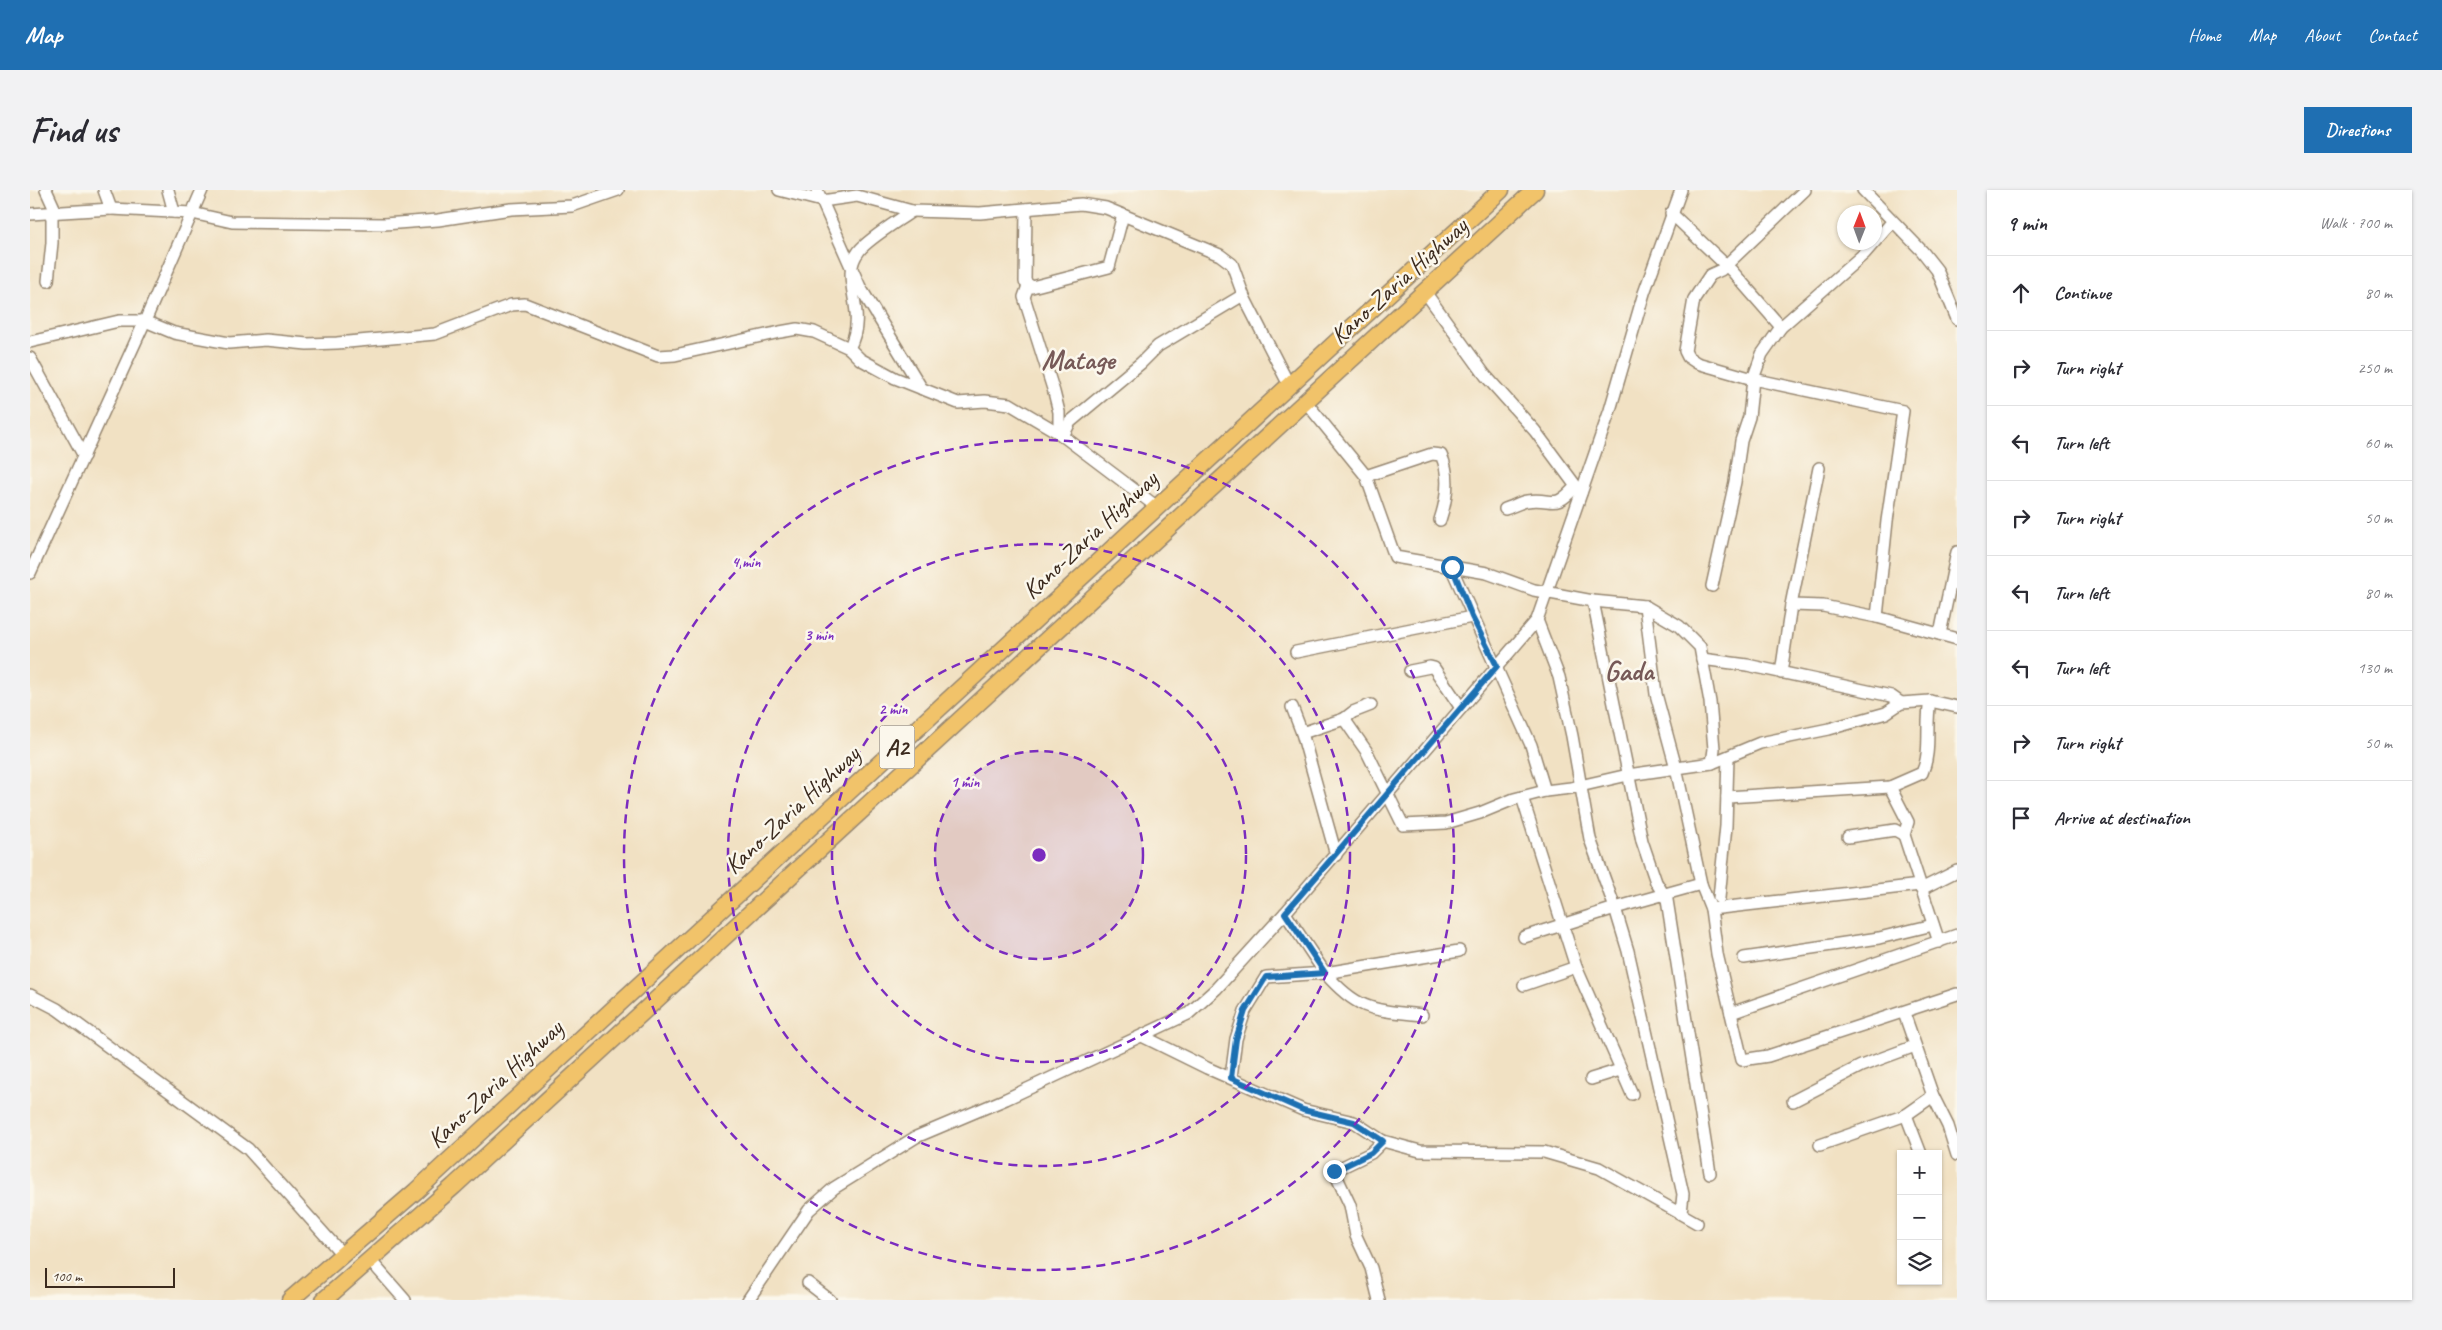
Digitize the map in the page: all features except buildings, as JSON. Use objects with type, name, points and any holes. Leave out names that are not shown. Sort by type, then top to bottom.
[{"type":"highway","name":"Kano-Zaria Highway","points":[[290,1300],[423,1184],[1502,190]]},
{"type":"highway","name":"Kano-Zaria Highway","points":[[329,1298],[461,1179],[1535,190]]},
{"type":"street","points":[[46,190],[54,212],[48,281]]},
{"type":"street","points":[[104,190],[111,209]]},
{"type":"street","points":[[168,190],[174,212]]},
{"type":"street","points":[[30,573],[145,321],[202,190]]},
{"type":"street","points":[[30,214],[111,209],[192,213],[232,222],[384,224],[438,220],[511,209],[572,206],[618,190]]},
{"type":"street","points":[[779,190],[820,195],[858,196],[912,211],[980,213],[1081,204],[1106,208],[1220,255],[1232,264],[1243,295],[1290,385]]},
{"type":"street","points":[[748,1300],[809,1210],[834,1188],[916,1137],[1006,1099],[1188,1014],[1216,989],[1285,913],[1537,620],[1548,592],[1578,489],[1671,213],[1681,190]]},
{"type":"street","points":[[1805,190],[1725,265],[1710,275],[1704,288],[1694,299],[1685,351],[1688,357],[1697,363],[1753,379],[1903,411],[1887,521],[1877,617]]},
{"type":"street","points":[[1863,190],[1922,251],[1936,270],[1957,319]]},
{"type":"street","points":[[820,195],[860,287],[922,389]]},
{"type":"street","points":[[1026,209],[1025,282],[1028,286]]},
{"type":"street","points":[[850,348],[856,335],[858,324],[856,299],[850,277],[850,265],[859,250],[912,211]]},
{"type":"street","points":[[1671,213],[1725,265],[1781,327]]},
{"type":"street","points":[[1028,286],[1032,287],[1109,267],[1123,215]]},
{"type":"street","points":[[1712,586],[1735,482],[1741,441],[1749,417],[1753,379],[1762,354],[1781,327],[1865,253],[1892,222]]},
{"type":"street","points":[[1028,286],[1024,297],[1054,392],[1059,412],[1061,435]]},
{"type":"street","points":[[1426,292],[1486,375],[1535,431],[1578,489]]},
{"type":"street","points":[[1061,435],[1070,422],[1141,363],[1158,346],[1243,295]]},
{"type":"street","points":[[30,342],[119,321],[145,321],[174,333],[229,343],[266,340],[308,344],[436,334],[511,305],[526,304],[658,356],[675,355],[797,329],[814,332],[850,348],[860,359],[895,378],[958,403],[986,401],[1010,404],[1061,435],[1157,507]]},
{"type":"street","points":[[30,358],[84,456]]},
{"type":"street","points":[[1305,401],[1366,476],[1395,557],[1487,573],[1534,590],[1593,601],[1645,606],[1679,626],[1700,647],[1710,702],[1714,749],[1712,764]]},
{"type":"street","points":[[1366,476],[1432,454],[1441,456],[1444,462],[1448,485],[1440,520]]},
{"type":"street","points":[[1781,673],[1791,605],[1819,468]]},
{"type":"street","points":[[1505,510],[1527,501],[1553,503],[1564,500],[1578,489]]},
{"type":"street","points":[[1940,634],[1957,552]]},
{"type":"street","points":[[1452,567],[1472,617],[1497,666],[1531,745],[1545,791]]},
{"type":"street","points":[[1593,601],[1642,841],[1662,894],[1668,900],[1710,1173]]},
{"type":"street","points":[[1791,605],[1822,606],[1877,617],[1957,639]]},
{"type":"street","points":[[1645,606],[1656,694],[1676,768],[1702,884],[1710,908],[1716,954],[1742,1060],[1768,1056],[1904,1013],[1957,994]]},
{"type":"street","points":[[1296,652],[1472,617]]},
{"type":"street","points":[[1537,620],[1559,677],[1590,839],[1615,908],[1628,951],[1683,1194],[1681,1213]]},
{"type":"street","points":[[1702,659],[1747,665],[1891,696],[1901,703]]},
{"type":"street","points":[[1410,672],[1430,666],[1434,668],[1461,708]]},
{"type":"street","points":[[1727,797],[1890,787],[1922,773],[1926,764],[1926,718],[1930,701]]},
{"type":"street","points":[[1344,719],[1367,752],[1403,825],[1446,823],[1545,791],[1580,786],[1628,775],[1712,764],[1760,743],[1829,729],[1886,713],[1901,703],[1930,701],[1957,707]]},
{"type":"street","points":[[1302,732],[1344,719],[1353,712],[1371,705]]},
{"type":"street","points":[[1292,707],[1302,732],[1336,855]]},
{"type":"street","points":[[1719,898],[1727,797],[1728,757]]},
{"type":"street","points":[[1890,787],[1908,822],[1904,835],[1938,942]]},
{"type":"street","points":[[1522,797],[1576,967],[1598,1012],[1620,1070],[1632,1094]]},
{"type":"street","points":[[1848,837],[1895,830],[1904,835]]},
{"type":"street","points":[[1710,908],[1920,887],[1957,872]]},
{"type":"street","points":[[1524,937],[1662,894],[1702,884]]},
{"type":"street","points":[[1285,913],[1325,973],[1342,993],[1358,1003],[1379,1011],[1422,1015]]},
{"type":"street","points":[[1744,958],[1879,938],[1933,925]]},
{"type":"street","points":[[1731,1013],[1957,935]]},
{"type":"street","points":[[1231,1078],[1236,1039],[1245,1011],[1266,977],[1325,973],[1459,951]]},
{"type":"street","points":[[1524,985],[1576,967]]},
{"type":"street","points":[[30,995],[57,1009],[248,1149],[342,1254]]},
{"type":"street","points":[[1904,1013],[1933,1096],[1948,1126],[1957,1155]]},
{"type":"street","points":[[1142,1036],[1303,1110],[1354,1122],[1383,1141],[1420,1151],[1544,1152],[1599,1168],[1697,1223]]},
{"type":"street","points":[[1793,1101],[1861,1066],[1915,1046]]},
{"type":"street","points":[[1591,1079],[1620,1070]]},
{"type":"street","points":[[1820,1145],[1906,1115],[1933,1096]]},
{"type":"street","points":[[1906,1115],[1919,1150]]},
{"type":"street","points":[[1379,1300],[1371,1268],[1356,1236],[1350,1205],[1334,1171],[1371,1153],[1383,1141]]},
{"type":"street","points":[[370,1260],[405,1300]]},
{"type":"street","points":[[808,1283],[830,1300]]},
{"type":"district","name":"Matage","points":[[1078,359]]},
{"type":"district","name":"Gada","points":[[1629,670]]},
{"type":"route","points":[[1334,1171],[1371,1153],[1383,1141],[1354,1122],[1303,1110],[1255,1087],[1231,1078],[1236,1039],[1245,1011],[1266,977],[1325,973],[1285,913],[1497,666],[1472,617],[1452,567]]}]
